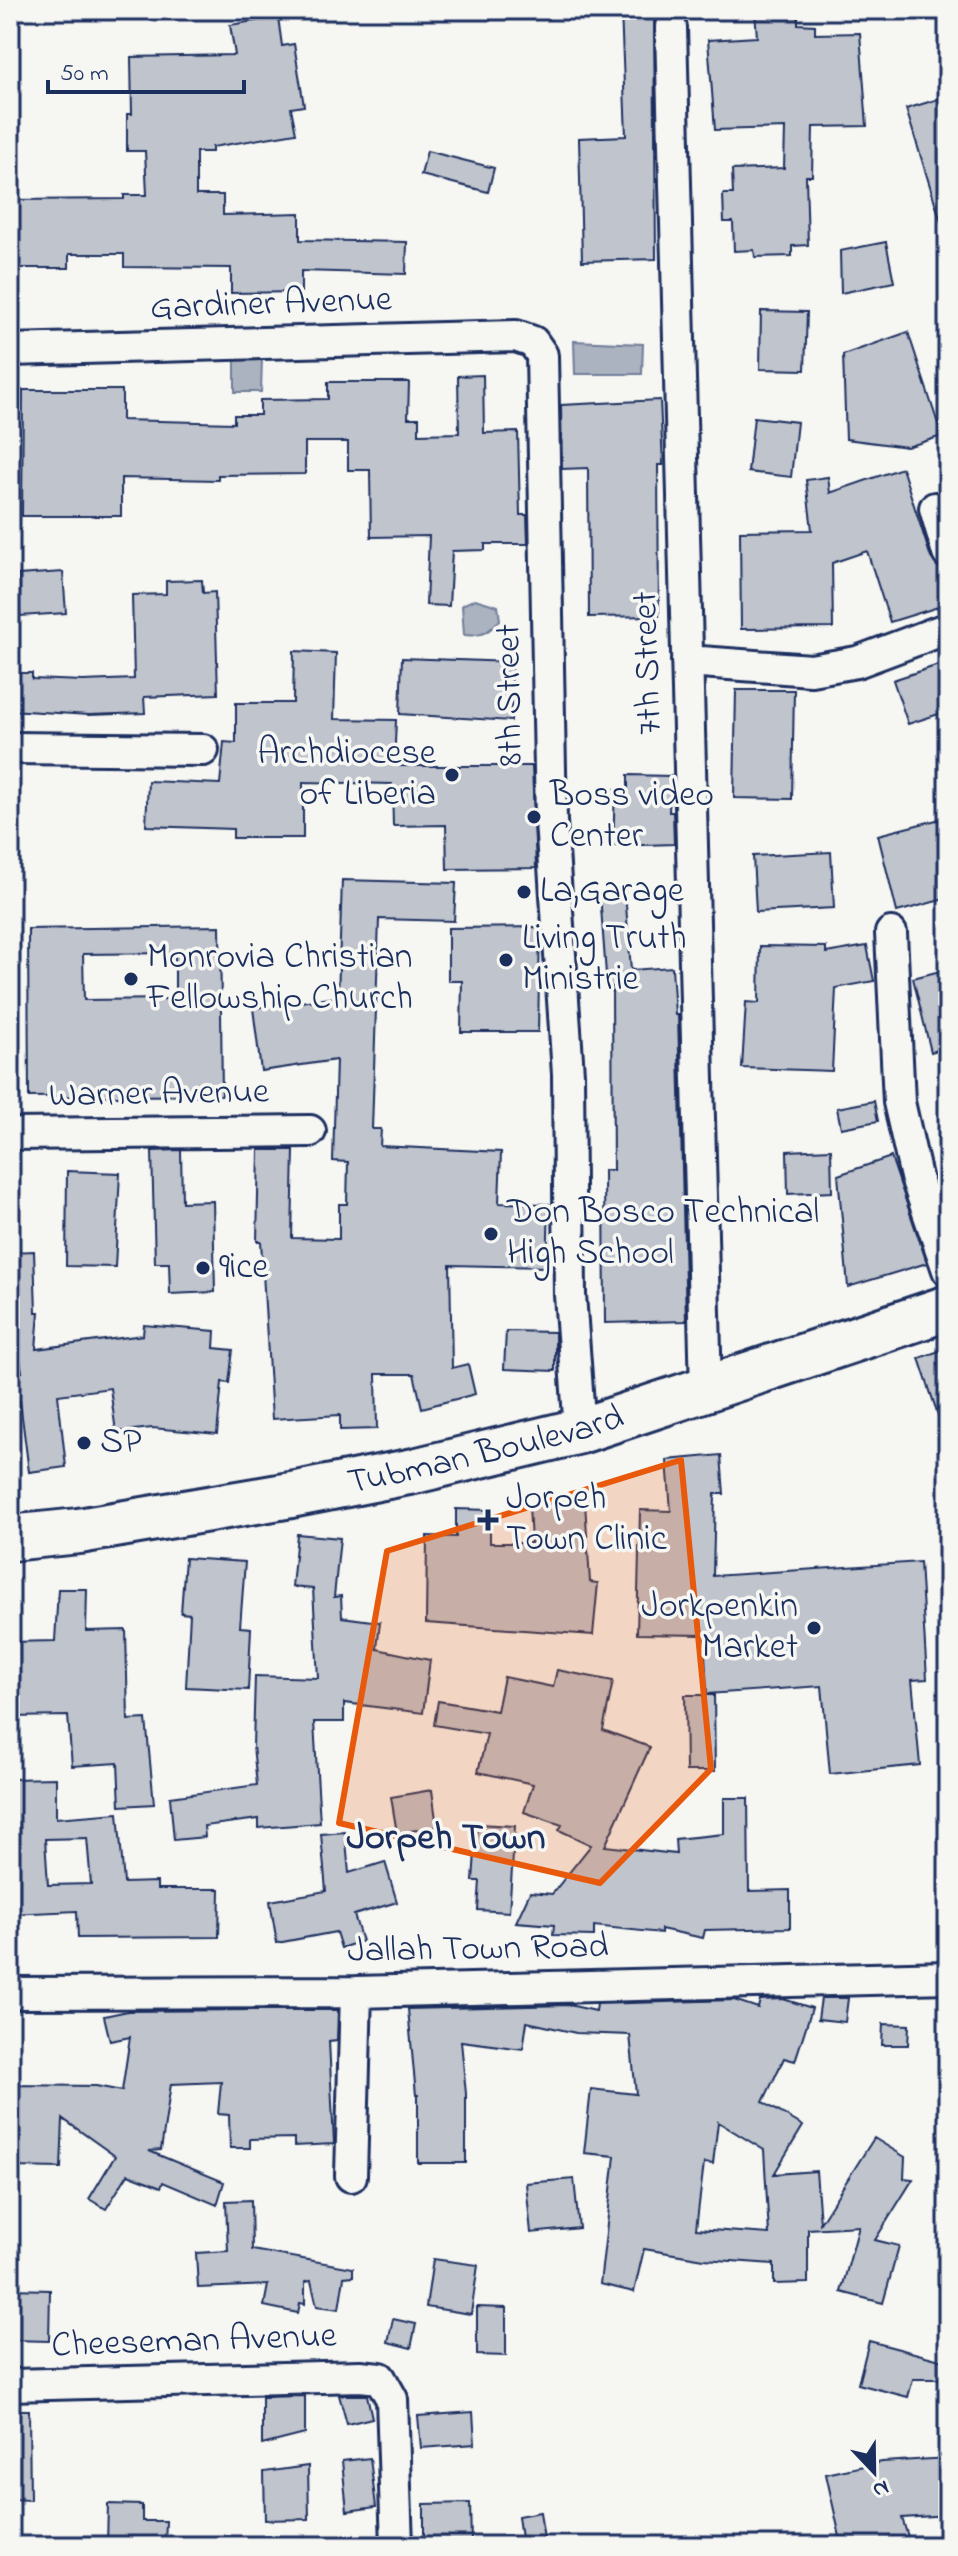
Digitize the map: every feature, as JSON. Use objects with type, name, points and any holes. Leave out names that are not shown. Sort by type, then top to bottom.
[{"type":"highway","name":"Tubman Boulevard","points":[[10,1538],[79,1531],[291,1495],[414,1471],[580,1431],[948,1308]]},
{"type":"street","name":"7th Street","points":[[671,28],[706,1391]]},
{"type":"street","name":"Gardiner Avenue","points":[[10,350],[516,336],[533,342]]},
{"type":"street","name":"8th Street","points":[[533,342],[542,355],[551,821],[568,1074],[570,1295],[580,1431]]},
{"type":"street","points":[[935,508],[948,553]]},
{"type":"street","points":[[687,661],[811,670],[857,662],[948,628]]},
{"type":"street","points":[[10,748],[203,750]]},
{"type":"street","points":[[891,933],[899,1102],[916,1177],[948,1270]]},
{"type":"street","name":"Warner Avenue","points":[[10,1134],[310,1131]]},
{"type":"street","name":"Jallah Town Road","points":[[10,1993],[356,1992],[948,1977]]},
{"type":"street","points":[[351,2176],[356,1992]]},
{"type":"street","name":"Cheeseman Avenue","points":[[10,2385],[380,2378],[392,2399],[397,2546]]},
{"type":"highlighted area","points":[[681,1460],[711,1769],[600,1883],[339,1823],[387,1551]]},
{"type":"shaded area","points":[[574,341],[643,344],[642,374],[575,374]]},
{"type":"shaded area","points":[[235,358],[262,358],[261,392],[235,392]]},
{"type":"shaded area","points":[[475,599],[498,606],[500,620],[484,633],[464,635],[462,605]]},
{"type":"building","points":[[621,10],[654,10],[656,259],[582,261],[579,138],[626,136]]},
{"type":"building","points":[[798,10],[798,24],[815,25],[815,34],[860,33],[867,126],[813,127],[812,176],[806,176],[808,245],[792,246],[792,256],[755,257],[754,250],[734,251],[733,222],[724,222],[723,194],[733,194],[732,170],[784,168],[785,128],[715,130],[708,40],[757,37],[755,11]]},
{"type":"building","points":[[278,17],[282,46],[294,44],[304,106],[291,108],[296,133],[212,147],[212,152],[196,152],[196,195],[223,195],[223,215],[300,213],[300,240],[407,242],[406,274],[301,271],[301,292],[231,293],[231,268],[124,267],[124,254],[69,254],[69,268],[10,268],[10,200],[124,199],[124,195],[147,195],[145,151],[127,151],[127,114],[132,114],[131,57],[235,55],[230,25]]},
{"type":"building","points":[[948,96],[948,227],[943,228],[906,109]]},
{"type":"building","points":[[427,151],[494,168],[488,192],[421,175]]},
{"type":"building","points":[[886,242],[894,282],[841,293],[840,251]]},
{"type":"building","points":[[761,311],[807,312],[805,370],[760,369]]},
{"type":"building","points":[[908,332],[942,436],[907,447],[846,439],[843,355]]},
{"type":"building","points":[[483,375],[484,433],[518,432],[520,515],[527,515],[528,544],[485,544],[485,550],[452,551],[449,606],[426,605],[429,536],[371,537],[370,470],[348,470],[348,442],[305,442],[305,474],[218,475],[218,480],[121,478],[121,516],[22,516],[23,390],[122,390],[122,420],[234,423],[234,415],[260,415],[260,400],[328,399],[328,382],[409,382],[408,418],[419,418],[419,434],[459,433],[458,376]]},
{"type":"building","points":[[660,400],[663,465],[658,465],[659,616],[589,617],[588,468],[562,469],[561,405]]},
{"type":"building","points":[[754,417],[797,422],[791,477],[748,472]]},
{"type":"building","points":[[902,468],[931,558],[945,571],[948,604],[890,622],[867,551],[832,563],[833,628],[741,629],[740,531],[812,530],[806,480],[828,477],[830,493]]},
{"type":"building","points":[[63,572],[66,613],[20,616],[18,575]]},
{"type":"building","points":[[202,580],[203,593],[215,592],[218,694],[144,697],[145,713],[89,715],[10,710],[10,673],[32,673],[32,679],[134,679],[132,595],[166,594],[166,581]]},
{"type":"building","points":[[294,651],[336,653],[334,719],[396,720],[394,766],[532,766],[536,868],[447,869],[446,825],[393,826],[392,784],[303,782],[303,838],[233,838],[233,829],[146,826],[148,781],[220,784],[224,742],[236,743],[236,703],[293,703]]},
{"type":"building","points":[[402,658],[512,662],[511,721],[400,714]]},
{"type":"building","points":[[948,662],[948,711],[908,724],[893,680]]},
{"type":"building","points":[[736,690],[794,690],[792,799],[734,798]]},
{"type":"building","points":[[628,775],[671,776],[669,812],[673,812],[674,844],[613,846],[615,789],[628,789]]},
{"type":"building","points":[[948,817],[948,898],[897,912],[878,835]]},
{"type":"building","points":[[831,852],[834,908],[756,912],[753,856]]},
{"type":"building","points":[[342,880],[456,883],[454,921],[379,919],[372,1129],[381,1129],[380,1146],[501,1152],[499,1203],[549,1204],[547,1267],[450,1265],[452,1368],[468,1364],[475,1394],[422,1408],[414,1374],[376,1374],[377,1429],[340,1430],[340,1415],[272,1419],[261,1241],[257,1241],[259,1150],[294,1150],[292,1238],[339,1239],[339,1204],[347,1204],[348,1162],[333,1161],[336,1060],[261,1071],[253,1008],[338,997]]},
{"type":"building","points":[[625,892],[631,970],[672,967],[675,1015],[678,1015],[686,1321],[605,1323],[604,1170],[613,1170],[612,987],[607,988],[600,894]]},
{"type":"building","points":[[220,926],[222,1095],[29,1097],[28,929]],"holes":[[[175,953],[175,999],[84,1000],[83,954]]]},
{"type":"building","points":[[540,927],[538,1032],[461,1032],[462,981],[448,981],[448,928]]},
{"type":"building","points":[[760,946],[826,947],[826,953],[867,946],[874,981],[836,988],[832,1071],[742,1068],[746,1002],[759,1003]]},
{"type":"building","points":[[948,969],[948,1047],[931,1052],[913,978]]},
{"type":"building","points":[[874,1101],[878,1121],[841,1128],[837,1108]]},
{"type":"building","points":[[831,1149],[832,1192],[788,1194],[787,1151]]},
{"type":"building","points":[[181,1150],[182,1202],[213,1201],[215,1292],[170,1294],[169,1263],[155,1263],[152,1151]]},
{"type":"building","points":[[891,1157],[927,1263],[848,1287],[838,1175]]},
{"type":"building","points":[[67,1171],[120,1173],[115,1267],[66,1266]]},
{"type":"building","points":[[34,1251],[36,1312],[39,1312],[36,1349],[143,1335],[144,1325],[215,1331],[214,1348],[233,1350],[229,1383],[222,1382],[217,1434],[152,1428],[116,1432],[110,1388],[58,1395],[66,1467],[29,1472],[20,1401],[10,1402],[10,1373],[22,1372],[15,1329],[10,1328],[10,1252]]},
{"type":"building","points":[[506,1331],[555,1332],[555,1371],[504,1369]]},
{"type":"building","points":[[948,1348],[948,1432],[944,1433],[919,1358]]},
{"type":"building","points":[[721,1455],[724,1494],[715,1494],[713,1576],[920,1562],[927,1679],[912,1680],[920,1765],[830,1774],[822,1686],[707,1694],[704,1635],[637,1634],[640,1510],[671,1511],[667,1460]]},
{"type":"building","points":[[585,1502],[590,1582],[598,1583],[593,1635],[426,1623],[427,1536],[456,1537],[456,1509],[490,1510],[490,1543],[531,1543],[529,1505]]},
{"type":"building","points":[[297,1534],[340,1538],[334,1597],[341,1596],[342,1617],[380,1622],[377,1649],[430,1660],[423,1713],[344,1703],[344,1722],[314,1722],[320,1823],[259,1828],[259,1819],[204,1826],[205,1837],[174,1840],[170,1797],[257,1785],[253,1746],[255,1676],[318,1678],[313,1589],[292,1587]]},
{"type":"building","points":[[185,1558],[245,1562],[240,1627],[251,1628],[248,1690],[186,1687],[190,1614],[181,1613]]},
{"type":"building","points":[[58,1589],[87,1589],[86,1631],[126,1630],[128,1720],[146,1719],[154,1804],[120,1806],[118,1763],[72,1766],[68,1716],[10,1717],[10,1642],[55,1641]]},
{"type":"building","points":[[557,1670],[613,1681],[603,1730],[650,1747],[605,1846],[676,1854],[675,1839],[724,1834],[724,1798],[748,1798],[749,1891],[790,1890],[790,1928],[705,1930],[703,1938],[661,1929],[661,1933],[594,1926],[594,1936],[553,1935],[554,1925],[516,1922],[530,1892],[552,1894],[591,1845],[559,1830],[562,1825],[524,1812],[533,1784],[478,1772],[487,1734],[434,1725],[438,1701],[497,1711],[504,1677],[553,1687]]},
{"type":"building","points":[[685,1695],[714,1695],[715,1771],[686,1771]]},
{"type":"building","points":[[56,1778],[56,1818],[118,1813],[124,1883],[157,1882],[157,1889],[220,1889],[219,1937],[78,1938],[77,1911],[10,1914],[10,1779]],"holes":[[[87,1838],[91,1884],[48,1885],[45,1839]]]},
{"type":"building","points":[[432,1790],[437,1827],[397,1833],[391,1797]]},
{"type":"building","points":[[477,1824],[515,1826],[509,1912],[478,1910],[480,1881],[473,1881]]},
{"type":"building","points":[[345,1832],[349,1873],[385,1862],[397,1902],[354,1915],[362,1941],[341,1948],[336,1932],[277,1943],[270,1901],[326,1891],[321,1834]]},
{"type":"building","points":[[821,1998],[848,1998],[845,2022],[818,2019]]},
{"type":"building","points":[[783,1999],[812,2008],[795,2061],[784,2058],[763,2102],[803,2126],[774,2174],[816,2171],[820,2223],[874,2138],[905,2157],[904,2178],[913,2179],[875,2240],[899,2246],[883,2303],[841,2292],[859,2226],[808,2229],[808,2283],[774,2284],[774,2264],[704,2259],[644,2249],[634,2292],[600,2284],[615,2156],[584,2153],[591,2089],[636,2094],[630,2035],[576,2033],[527,2022],[523,2049],[461,2041],[466,2094],[466,2163],[418,2163],[418,2095],[408,2009],[569,2005],[596,2011],[597,2004],[734,2000],[758,2008],[760,2000]],"holes":[[[718,2122],[764,2150],[769,2234],[696,2229],[704,2163],[713,2164]]]},
{"type":"building","points":[[338,2010],[337,2040],[329,2041],[334,2144],[294,2146],[294,2138],[250,2139],[250,2148],[230,2148],[229,2115],[218,2114],[221,2082],[171,2084],[161,2150],[149,2151],[224,2182],[217,2205],[163,2182],[161,2187],[128,2174],[106,2209],[89,2199],[115,2156],[63,2119],[61,2168],[10,2167],[10,2085],[96,2086],[122,2091],[130,2037],[110,2041],[104,2016],[128,2011]]},
{"type":"building","points":[[883,2024],[909,2025],[908,2045],[882,2045]]},
{"type":"building","points":[[574,2179],[579,2228],[531,2233],[526,2183]]},
{"type":"building","points":[[251,2200],[252,2250],[353,2268],[353,2276],[344,2277],[339,2309],[317,2306],[311,2281],[305,2282],[305,2304],[300,2303],[298,2313],[264,2306],[268,2285],[198,2288],[196,2253],[228,2251],[226,2201]]},
{"type":"building","points":[[433,2259],[478,2265],[471,2314],[426,2307]]},
{"type":"building","points":[[10,2289],[50,2290],[49,2341],[10,2340]]},
{"type":"building","points":[[477,2307],[506,2308],[506,2356],[477,2355]]},
{"type":"building","points":[[393,2319],[416,2324],[411,2348],[388,2342]]},
{"type":"building","points":[[869,2341],[948,2362],[948,2379],[913,2379],[908,2397],[858,2384]]},
{"type":"building","points":[[339,2395],[367,2395],[372,2418],[347,2424]]},
{"type":"building","points":[[305,2396],[305,2434],[262,2445],[262,2397]]},
{"type":"building","points":[[10,2410],[29,2410],[30,2500],[10,2499]]},
{"type":"building","points":[[473,2412],[475,2444],[421,2448],[418,2416]]},
{"type":"building","points":[[370,2458],[376,2507],[347,2511],[342,2461]]},
{"type":"building","points":[[948,2458],[948,2515],[902,2518],[911,2546],[842,2546],[826,2474],[882,2462]]},
{"type":"building","points":[[308,2466],[309,2519],[265,2520],[264,2472]]},
{"type":"building","points":[[470,2503],[471,2542],[424,2543],[424,2504]]},
{"type":"building","points":[[108,2504],[142,2505],[142,2521],[166,2521],[165,2546],[107,2546]]},
{"type":"building","points":[[540,2512],[545,2546],[522,2546],[518,2516]]},
{"type":"place","name":"Archdiocese of Liberia","points":[[452,775]]},
{"type":"place","name":"Boss video Center","points":[[534,817]]},
{"type":"place","name":"La,Garage","points":[[524,892]]},
{"type":"place","name":"Living Truth Ministrie","points":[[506,960]]},
{"type":"place","name":"Monrovia Christian Fellowship Church","points":[[131,979]]},
{"type":"place","name":"Don Bosco Technical High School","points":[[491,1234]]},
{"type":"place","name":"9ice","points":[[203,1268]]},
{"type":"place","name":"SP","points":[[84,1443]]},
{"type":"place","name":"Jorpeh Town Clinic","points":[[488,1520]]},
{"type":"place","name":"Jorkpenkin Market","points":[[814,1628]]},
{"type":"district","name":"Jorpeh Town","points":[[446,1839]]}]
